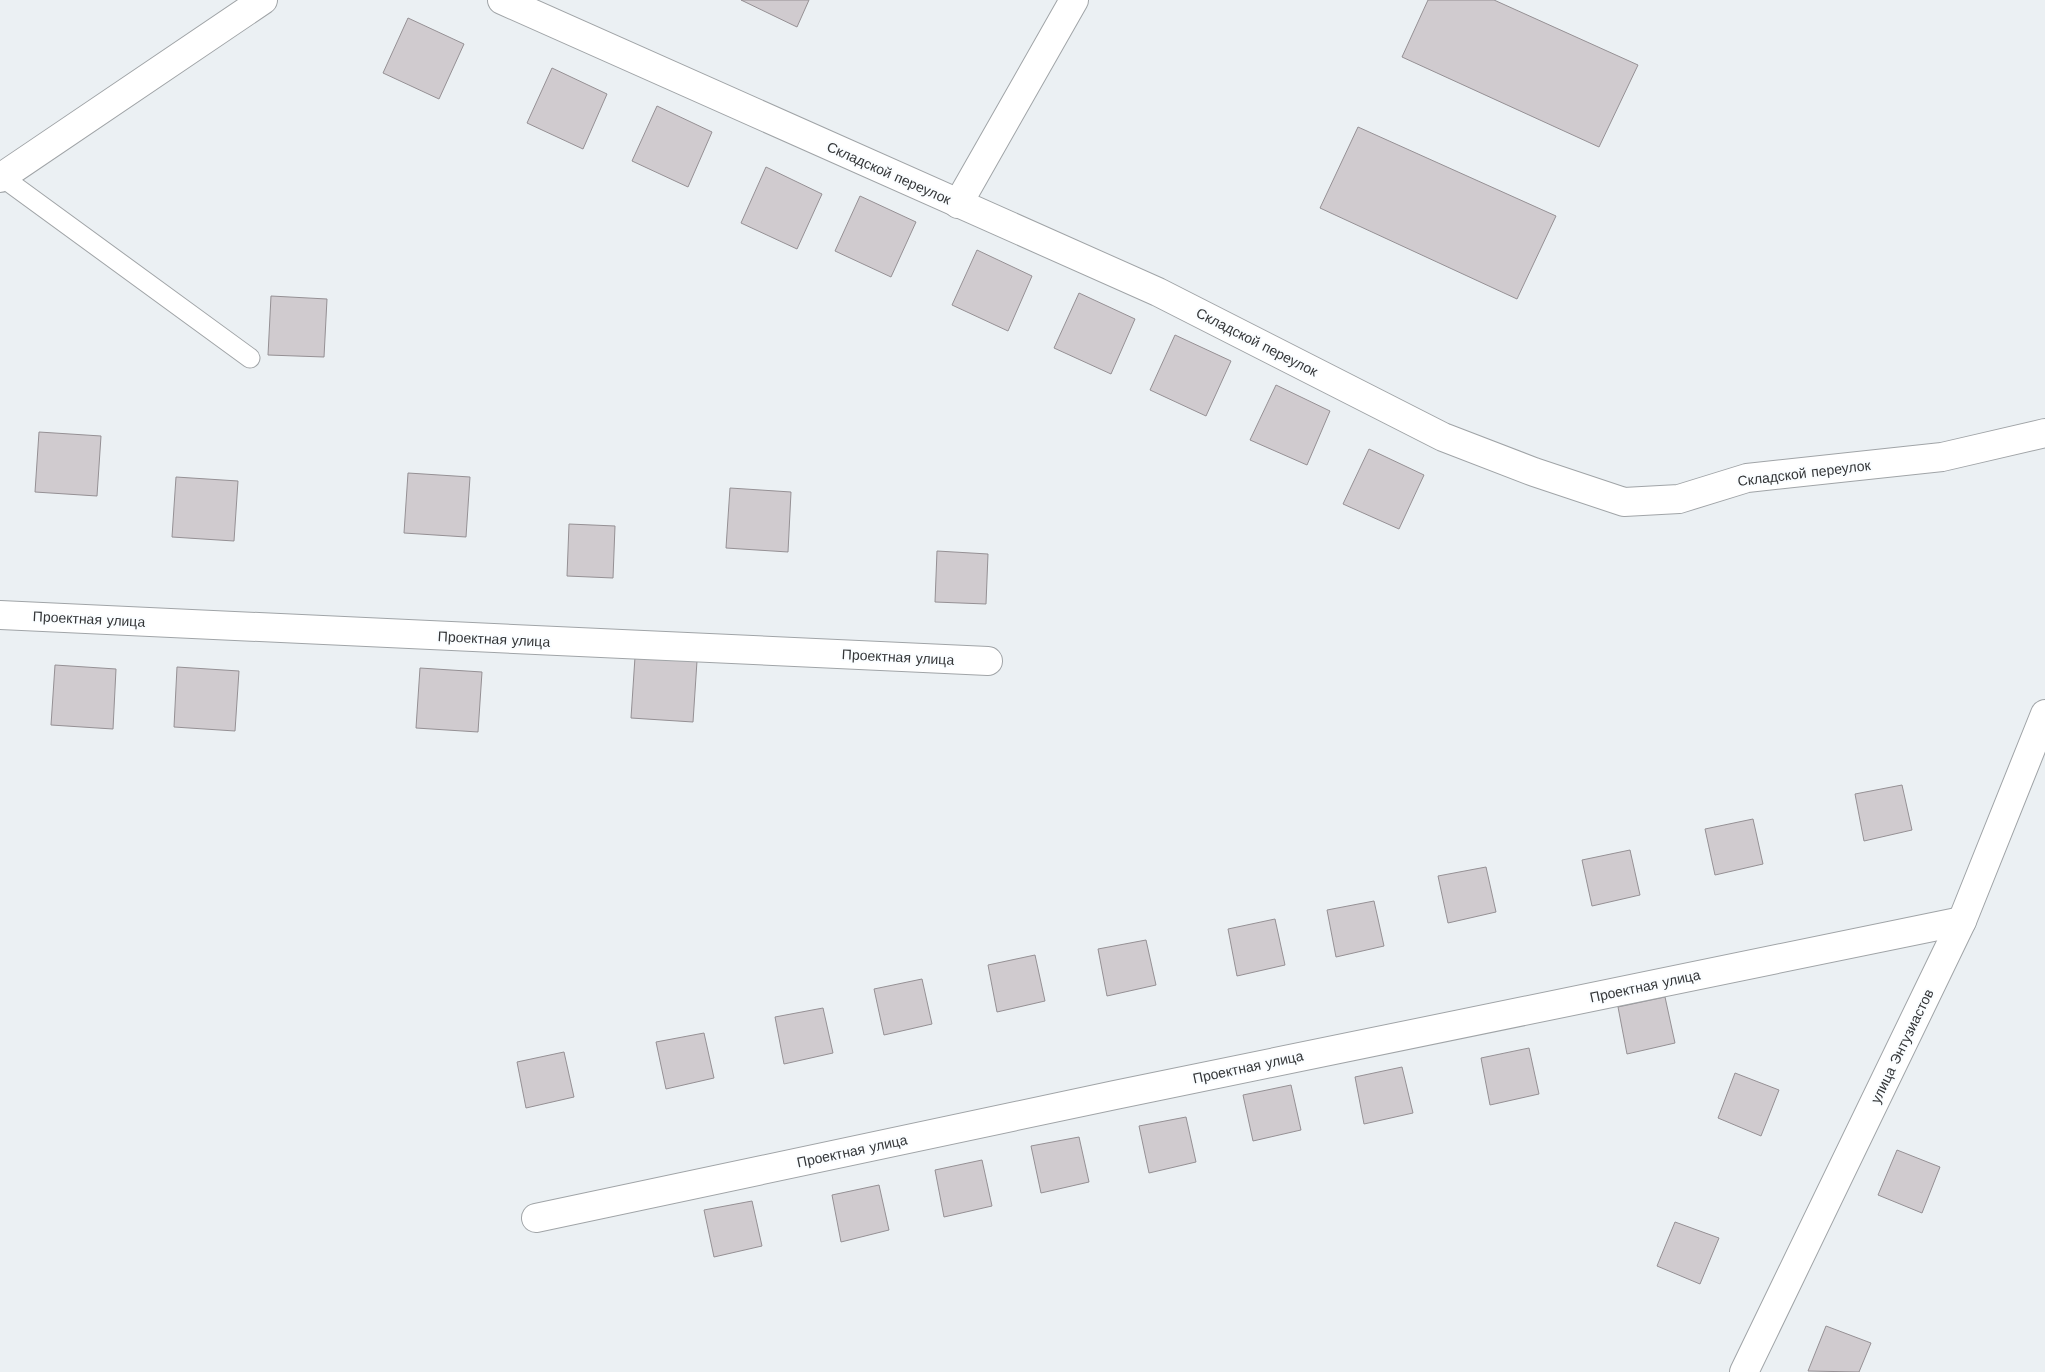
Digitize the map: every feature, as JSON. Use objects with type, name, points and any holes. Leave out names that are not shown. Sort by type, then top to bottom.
[{"type":"street","points":[[1,178],[263,0]]},
{"type":"street","name":"Складской переулок","points":[[502,0],[1158,292],[1442,437],[1534,472],[1624,502],[1679,499],[1747,478],[1942,457],[2045,433]]},
{"type":"street","points":[[958,204],[1074,0]]},
{"type":"street","name":"Проектная улица","points":[[0,614],[988,661]]},
{"type":"street","name":"улица Энтузиастов","points":[[1744,1372],[1962,921],[2045,714]]},
{"type":"street","name":"Проектная улица","points":[[536,1218],[1105,1097],[1962,921]]},
{"type":"lane","points":[[1,178],[250,358]]},
{"type":"building","points":[[741,0],[809,0],[797,27]]},
{"type":"building","points":[[1428,0],[1494,0],[1638,65],[1599,147],[1402,57]]},
{"type":"building","points":[[408,18],[464,44],[439,99],[383,73]]},
{"type":"building","points":[[552,68],[607,94],[583,149],[527,123]]},
{"type":"building","points":[[657,106],[712,132],[688,187],[632,161]]},
{"type":"building","points":[[1358,127],[1556,216],[1517,299],[1320,208]]},
{"type":"building","points":[[766,167],[822,194],[797,249],[741,223]]},
{"type":"building","points":[[860,196],[916,222],[891,277],[835,251]]},
{"type":"building","points":[[977,250],[1032,276],[1008,331],[952,305]]},
{"type":"building","points":[[1079,293],[1135,319],[1111,374],[1054,348]]},
{"type":"building","points":[[271,296],[327,299],[324,357],[268,355]]},
{"type":"building","points":[[1175,335],[1231,361],[1206,416],[1150,390]]},
{"type":"building","points":[[1276,385],[1330,411],[1307,465],[1250,440]]},
{"type":"building","points":[[39,432],[101,436],[97,496],[35,492]]},
{"type":"building","points":[[1369,449],[1424,475],[1399,529],[1343,504]]},
{"type":"building","points":[[408,473],[470,477],[466,537],[404,533]]},
{"type":"building","points":[[176,477],[238,481],[234,541],[172,537]]},
{"type":"building","points":[[730,488],[791,492],[788,552],[726,548]]},
{"type":"building","points":[[569,524],[615,526],[613,578],[567,576]]},
{"type":"building","points":[[937,551],[988,554],[986,604],[935,602]]},
{"type":"building","points":[[635,657],[697,661],[693,722],[631,718]]},
{"type":"building","points":[[55,665],[116,669],[113,729],[51,725]]},
{"type":"building","points":[[177,667],[239,671],[235,731],[174,727]]},
{"type":"building","points":[[420,668],[482,672],[478,732],[416,728]]},
{"type":"building","points":[[1902,785],[1912,830],[1864,841],[1855,794]]},
{"type":"building","points":[[1753,819],[1763,864],[1715,875],[1705,829]]},
{"type":"building","points":[[1630,850],[1640,895],[1592,906],[1582,860]]},
{"type":"building","points":[[1486,867],[1496,912],[1448,923],[1438,876]]},
{"type":"building","points":[[1374,901],[1384,946],[1336,957],[1327,910]]},
{"type":"building","points":[[1275,919],[1285,965],[1237,976],[1228,929]]},
{"type":"building","points":[[1146,940],[1156,985],[1107,996],[1098,949]]},
{"type":"building","points":[[1035,955],[1045,1001],[997,1012],[988,965]]},
{"type":"building","points":[[922,979],[932,1024],[884,1035],[874,989]]},
{"type":"building","points":[[1665,997],[1675,1043],[1627,1054],[1618,1007]]},
{"type":"building","points":[[823,1008],[833,1053],[784,1064],[775,1017]]},
{"type":"building","points":[[704,1033],[714,1078],[666,1089],[656,1042]]},
{"type":"building","points":[[1529,1048],[1539,1094],[1490,1105],[1481,1058]]},
{"type":"building","points":[[564,1052],[574,1097],[526,1108],[517,1062]]},
{"type":"building","points":[[1402,1067],[1413,1113],[1364,1124],[1355,1077]]},
{"type":"building","points":[[1735,1073],[1779,1090],[1761,1136],[1718,1118]]},
{"type":"building","points":[[1291,1085],[1301,1130],[1253,1141],[1243,1095]]},
{"type":"building","points":[[1186,1117],[1196,1162],[1149,1173],[1139,1126]]},
{"type":"building","points":[[1079,1137],[1089,1182],[1041,1193],[1031,1146]]},
{"type":"building","points":[[1897,1150],[1940,1167],[1922,1213],[1878,1195]]},
{"type":"building","points":[[982,1160],[992,1206],[944,1217],[935,1170]]},
{"type":"building","points":[[879,1185],[889,1230],[841,1242],[832,1195]]},
{"type":"building","points":[[752,1201],[762,1246],[714,1257],[704,1210]]},
{"type":"building","points":[[1675,1222],[1719,1238],[1700,1284],[1657,1266]]},
{"type":"building","points":[[1826,1326],[1871,1343],[1859,1372],[1808,1371]]}]
